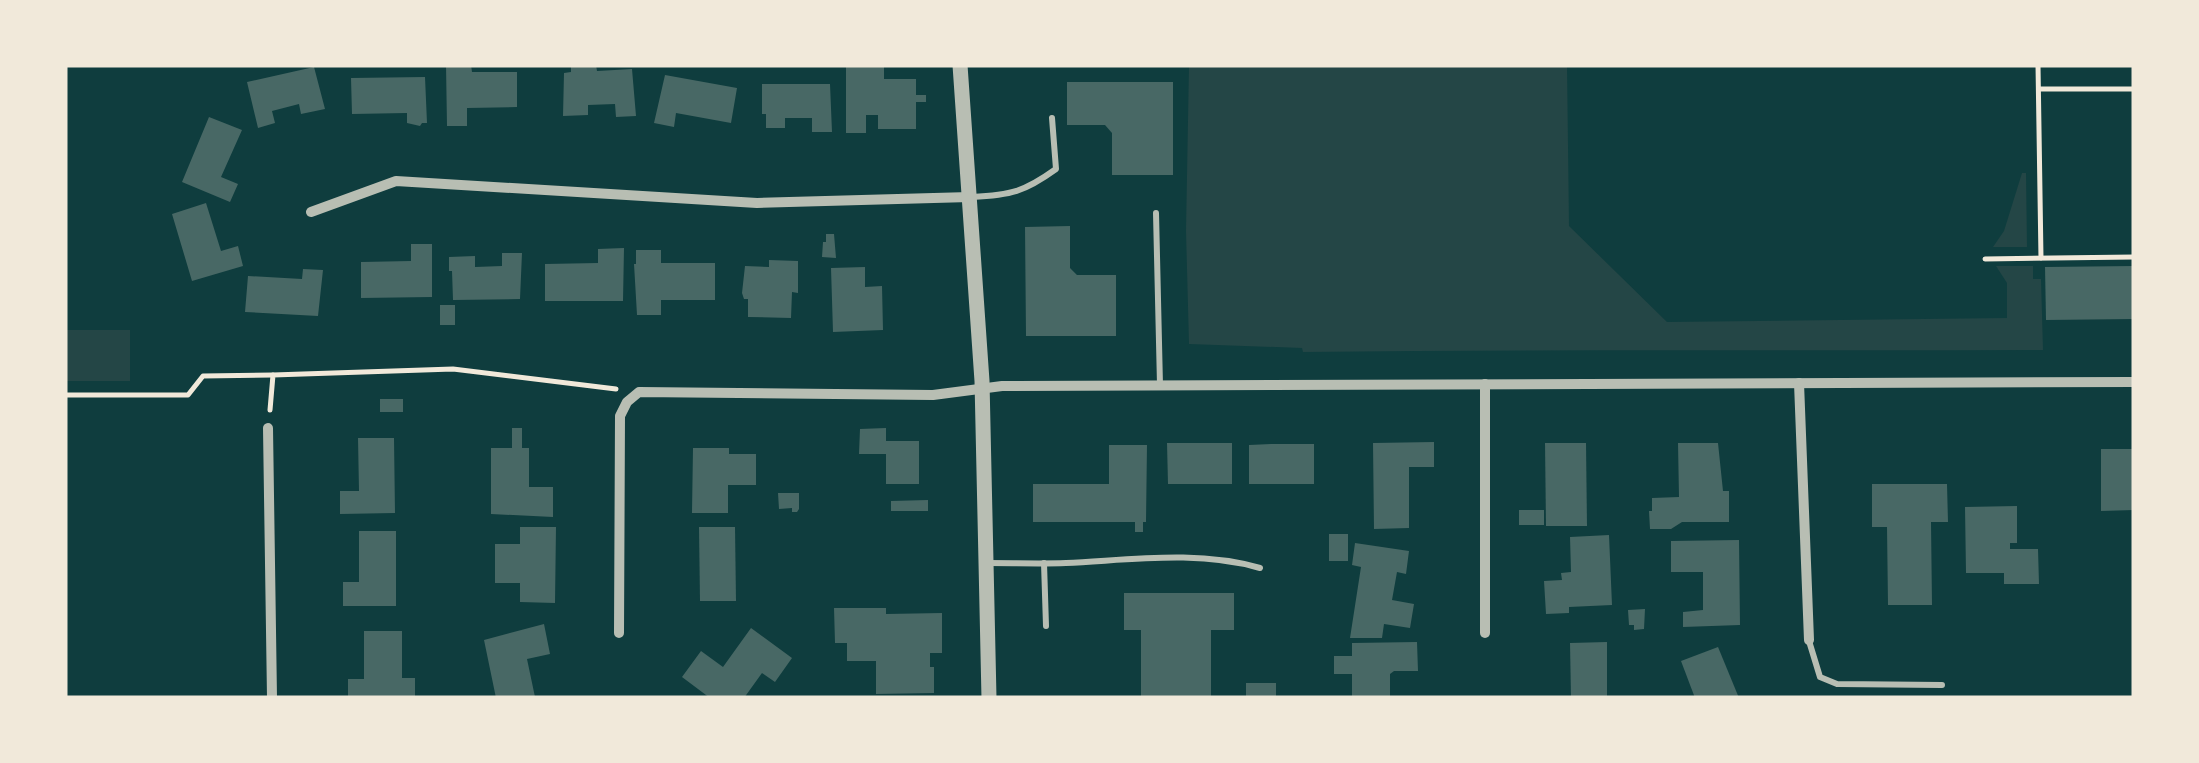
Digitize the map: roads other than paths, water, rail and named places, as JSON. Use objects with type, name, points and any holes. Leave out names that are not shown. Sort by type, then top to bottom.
[{"type":"street","points":[[960,65],[982,389],[988,698]]},
{"type":"street","points":[[311,212],[396,181],[756,203],[970,198]]},
{"type":"street","points":[[619,633],[620,416],[627,402],[639,392],[933,395],[1002,386],[2134,382]]},
{"type":"street","points":[[1799,383],[1809,640]]},
{"type":"street","points":[[1485,384],[1485,633]]},
{"type":"street","points":[[268,428],[272,698]]},
{"type":"lane","points":[[970,198],[1004,196],[1032,187],[1056,169],[1052,118]]},
{"type":"lane","points":[[1156,213],[1160,385]]},
{"type":"lane","points":[[986,563],[1210,557],[1260,568]]},
{"type":"lane","points":[[1044,563],[1046,626]]},
{"type":"lane","points":[[1809,640],[1820,677],[1837,684],[1942,685]]}]
